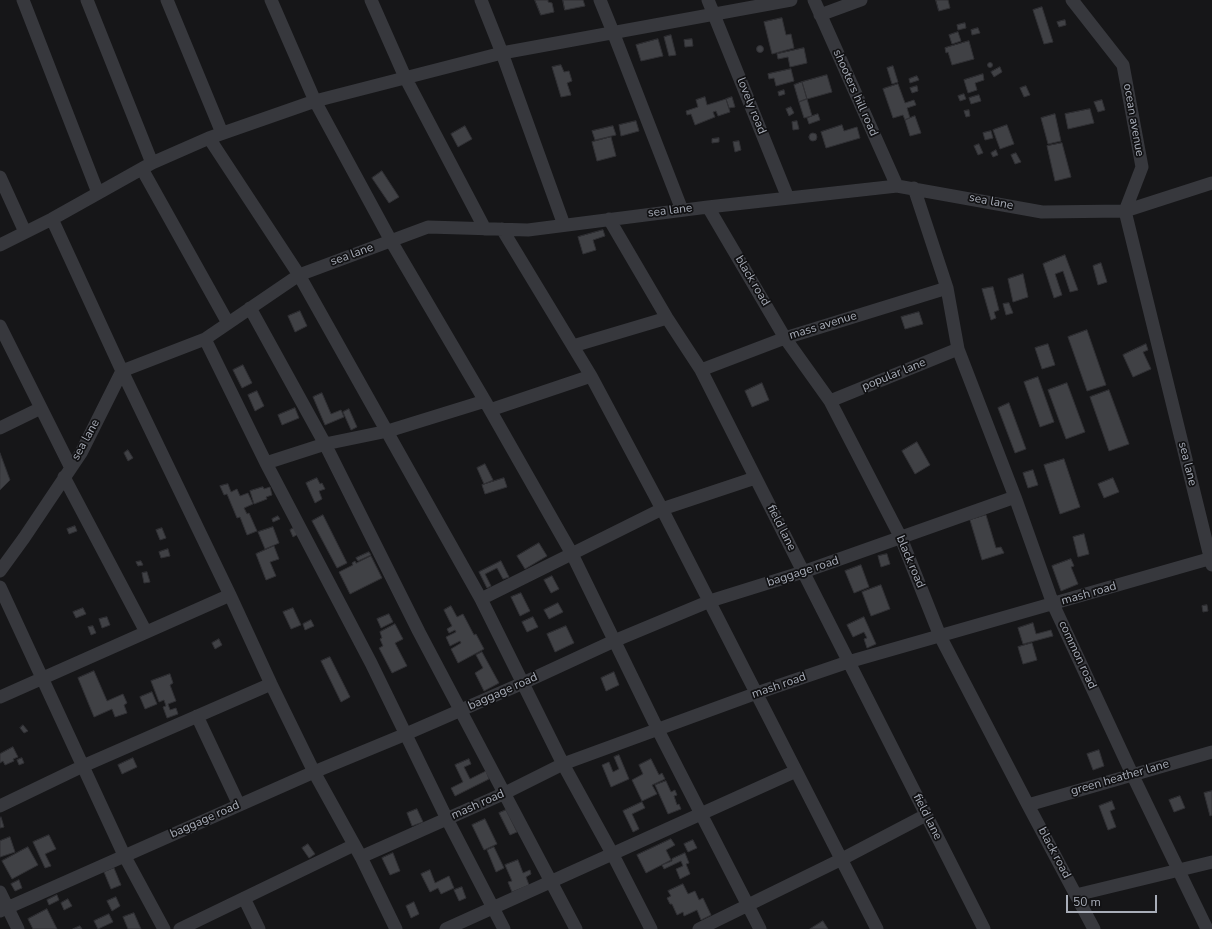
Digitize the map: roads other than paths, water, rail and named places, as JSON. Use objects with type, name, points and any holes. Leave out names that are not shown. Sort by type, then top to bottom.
[{"type":"street","points":[[23,0],[98,193]]},
{"type":"street","points":[[87,0],[147,166],[228,323]]},
{"type":"street","points":[[167,0],[222,133]]},
{"type":"street","points":[[271,0],[315,101],[391,241],[488,405],[572,554],[658,730],[760,929]]},
{"type":"street","points":[[371,0],[405,77],[485,229]]},
{"type":"street","points":[[481,0],[502,53],[564,225]]},
{"type":"street","points":[[600,0],[682,210]]},
{"type":"street","name":"lovely road","points":[[708,0],[788,198]]},
{"type":"street","points":[[0,245],[52,219],[147,166],[209,138],[315,101],[502,53],[713,13],[791,0]]},
{"type":"street","name":"shooters hill road","points":[[814,0],[897,186]]},
{"type":"street","points":[[820,15],[861,0]]},
{"type":"street","name":"ocean avenue","points":[[1072,0],[1123,65],[1142,167],[1125,211]]},
{"type":"street","points":[[209,138],[299,275],[482,599],[563,764],[650,929]]},
{"type":"street","points":[[0,177],[25,232]]},
{"type":"street","points":[[1125,211],[1212,183]]},
{"type":"street","name":"sea lane","points":[[1,566],[81,453],[122,371],[205,339],[299,275],[428,227],[528,230],[708,206],[897,186],[1042,212],[1125,211],[1212,560]]},
{"type":"street","name":"common road","points":[[914,188],[947,288],[958,349],[1015,497],[1053,604],[1132,774],[1207,929]]},
{"type":"street","name":"black road","points":[[708,206],[785,338],[830,401],[901,538],[940,636],[1094,929]]},
{"type":"street","points":[[52,219],[122,371],[230,595],[271,684],[314,772],[361,857],[396,929]]},
{"type":"street","name":"field lane","points":[[609,219],[667,318],[701,370],[984,929]]},
{"type":"street","points":[[502,229],[591,376],[710,601],[877,929]]},
{"type":"street","name":"mass avenue","points":[[701,370],[785,338],[947,288]]},
{"type":"street","points":[[250,308],[324,444],[419,632],[576,929]]},
{"type":"street","points":[[573,346],[667,318]]},
{"type":"street","points":[[0,326],[41,408],[68,472],[146,632]]},
{"type":"street","points":[[205,339],[266,463],[371,663],[447,819],[504,929]]},
{"type":"street","name":"popular lane","points":[[830,401],[958,349]]},
{"type":"street","points":[[266,463],[324,444],[388,431],[591,376]]},
{"type":"street","points":[[0,428],[41,408]]},
{"type":"street","points":[[482,599],[662,509],[755,478]]},
{"type":"street","name":"baggage road","points":[[4,910],[314,772],[406,734],[524,683],[614,641],[710,601],[803,572],[1015,497]]},
{"type":"street","name":"mash road","points":[[361,857],[505,793],[563,764],[757,693],[848,662],[1212,560]]},
{"type":"street","points":[[0,587],[124,856],[164,929]]},
{"type":"street","points":[[0,697],[230,595]]},
{"type":"street","points":[[0,806],[83,766],[271,684]]},
{"type":"street","points":[[197,716],[239,805]]},
{"type":"street","name":"green heather lane","points":[[1028,805],[1212,752]]},
{"type":"street","points":[[446,929],[796,771]]},
{"type":"street","points":[[699,929],[842,859],[926,815]]},
{"type":"street","points":[[180,929],[354,845]]},
{"type":"street","points":[[1076,896],[1212,862]]},
{"type":"street","points":[[0,892],[4,910],[18,929]]},
{"type":"street","points":[[244,898],[259,929]]}]
